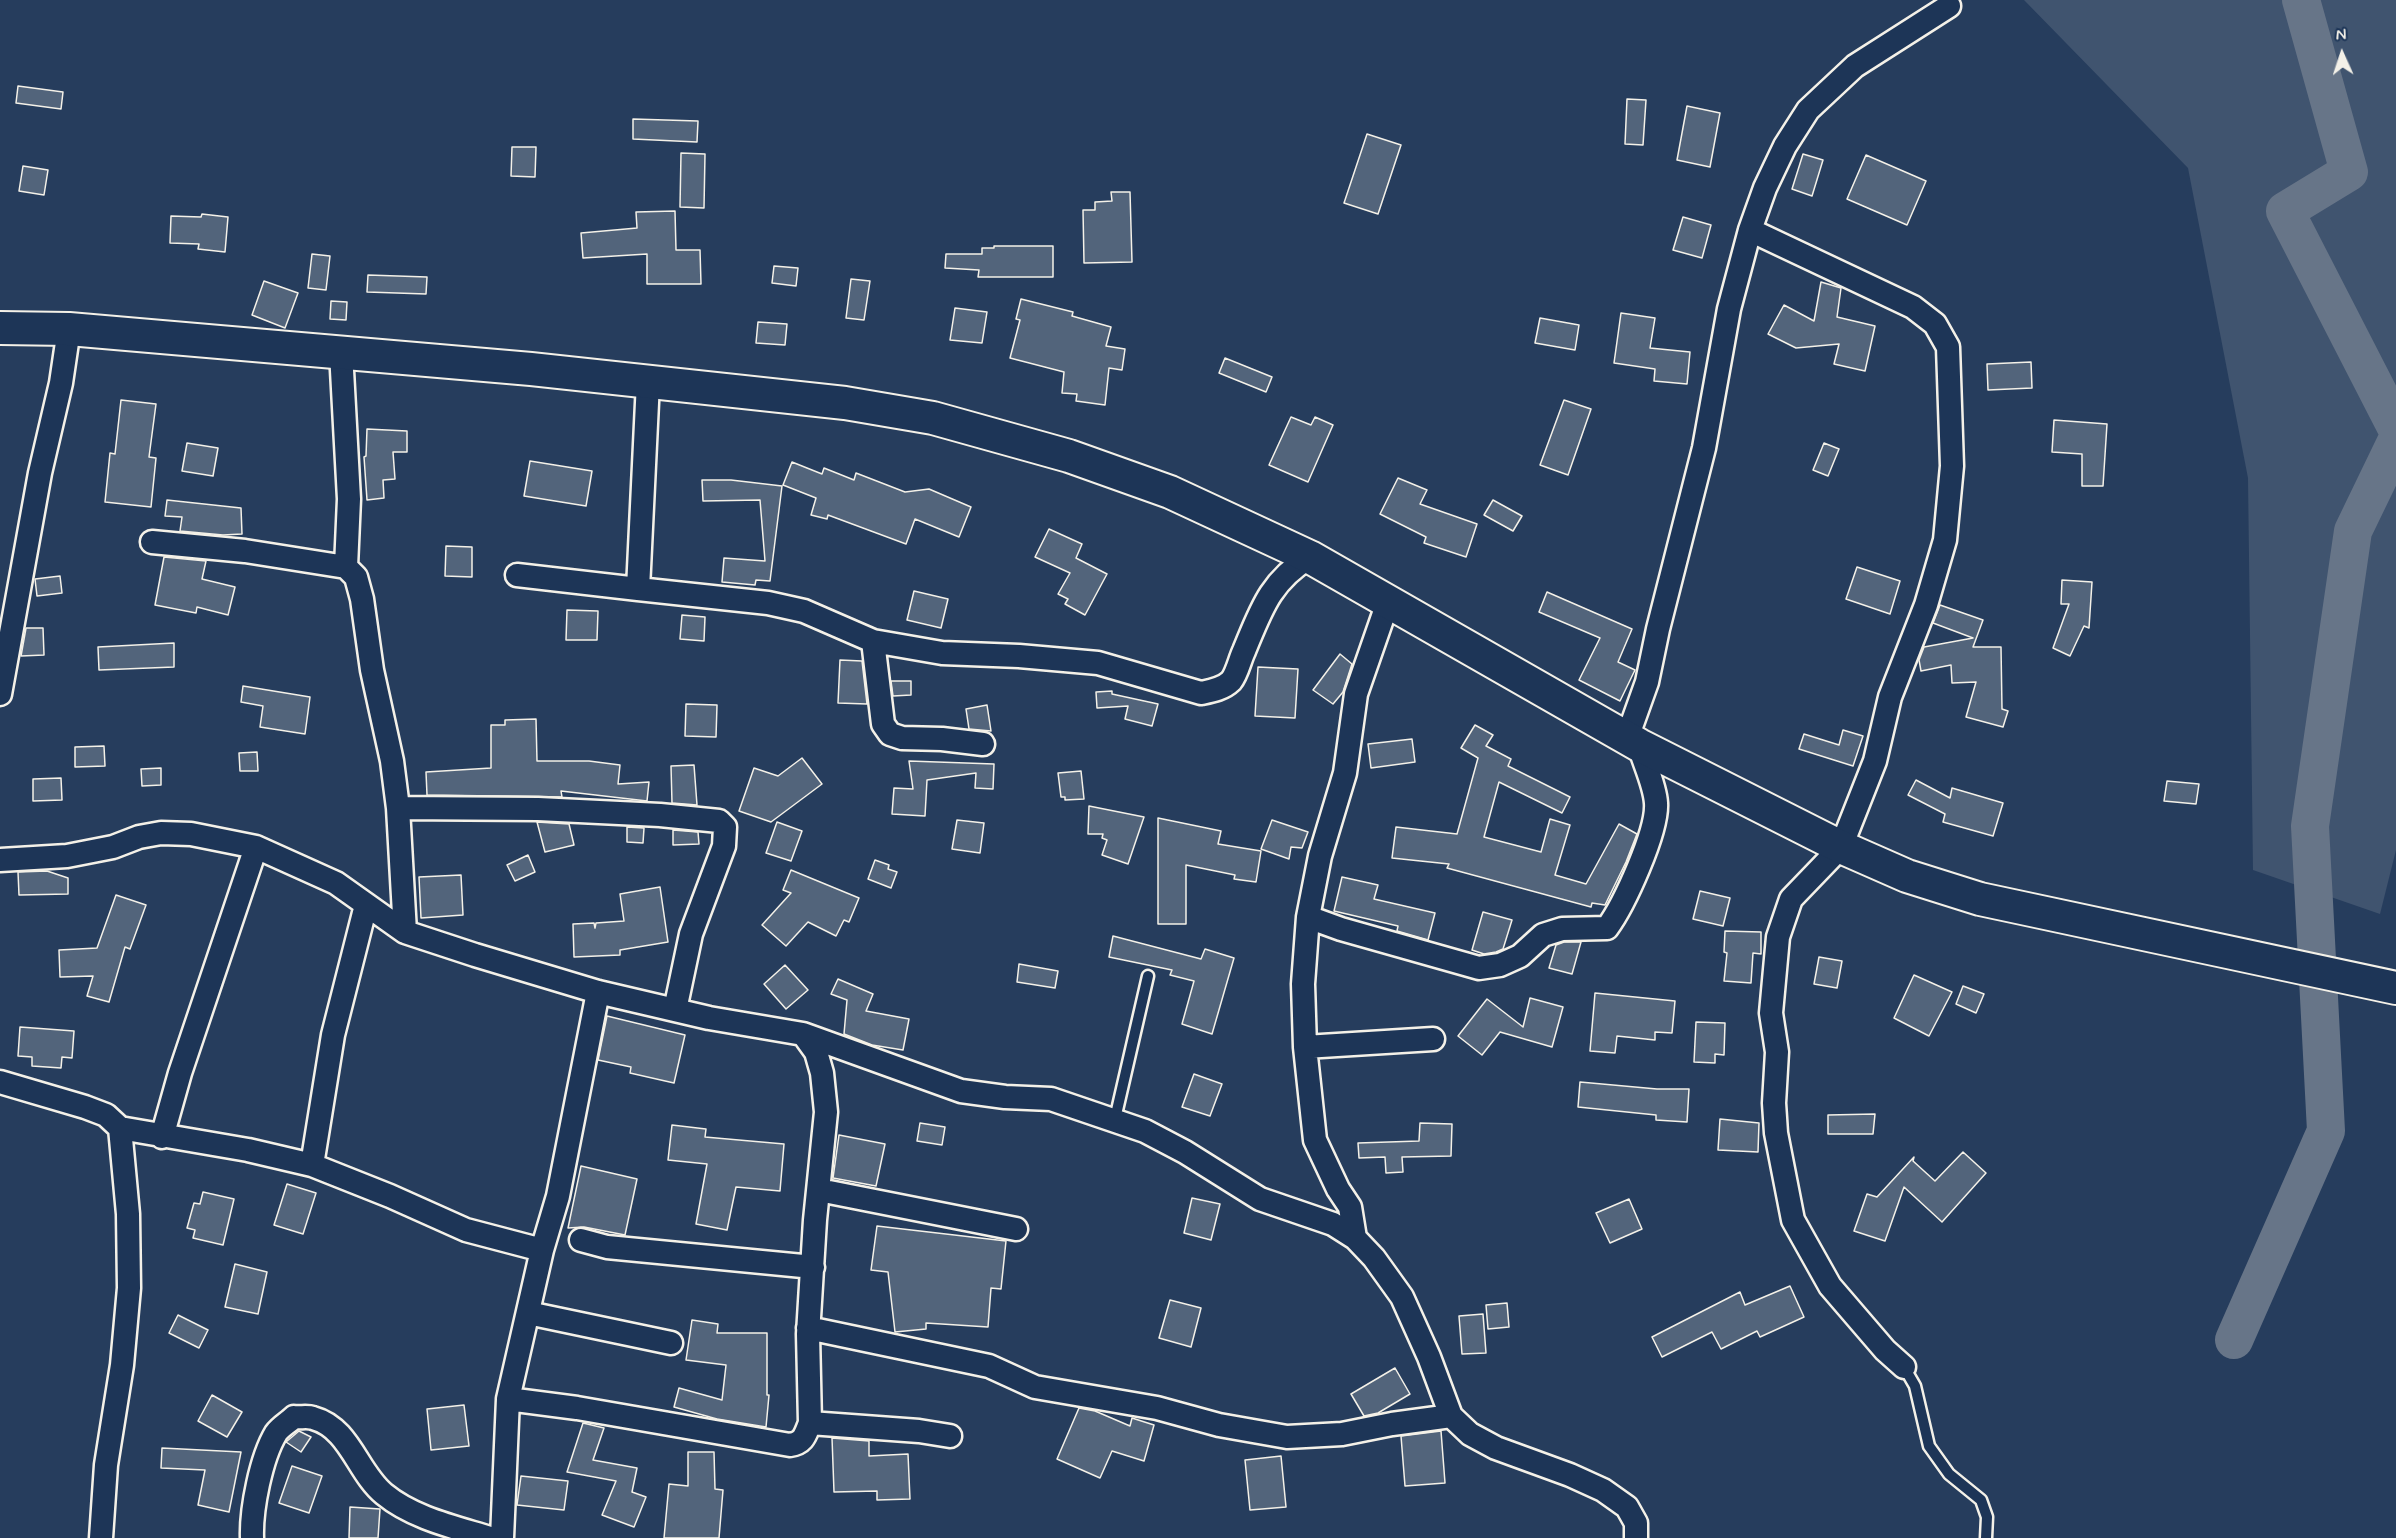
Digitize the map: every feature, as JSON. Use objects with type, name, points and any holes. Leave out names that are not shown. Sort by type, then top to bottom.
[{"type":"main road","points":[[0,328],[69,328],[341,352],[845,403],[933,418],[1069,456],[1170,492],[1310,557],[1633,742],[1841,847],[1907,876],[1980,899],[2396,988]]},
{"type":"street","points":[[1308,917],[1341,929],[1479,968],[1500,965],[1520,956],[1543,935],[1562,929],[1607,928],[1616,915],[1630,885],[1651,834],[1657,812],[1656,800],[1633,742],[1658,628],[1704,448],[1727,318],[1750,230],[1765,188],[1785,146],[1808,110],[1855,66],[1949,6]]},
{"type":"street","points":[[1750,230],[1913,307],[1935,324],[1948,346],[1952,466],[1945,540],[1926,605],[1890,697],[1875,761],[1841,847],[1791,899],[1778,937],[1771,1013],[1777,1052],[1774,1103],[1776,1133],[1793,1220],[1830,1286],[1885,1350],[1904,1367]]},
{"type":"street","points":[[0,694],[4,645],[61,383],[69,328]]},
{"type":"street","points":[[341,352],[349,499],[346,567]]},
{"type":"street","points":[[638,589],[648,382]]},
{"type":"street","points":[[152,542],[245,551],[346,567],[356,577],[362,599],[372,670],[392,761],[398,808],[405,932]]},
{"type":"street","points":[[517,575],[768,603],[804,611],[873,640],[942,653],[1019,656],[1098,663],[1201,693],[1217,690],[1231,680],[1266,599],[1278,581],[1291,568],[1310,557]]},
{"type":"street","points":[[1355,1238],[1350,1207],[1338,1189],[1315,1140],[1305,1047],[1303,984],[1308,917],[1320,855],[1345,773],[1356,694],[1388,602]]},
{"type":"street","points":[[873,640],[883,724],[890,734],[902,738],[942,739],[983,744]]},
{"type":"street","points":[[398,808],[538,809],[719,820],[725,827],[724,846],[691,934],[675,1010]]},
{"type":"street","points":[[0,860],[67,856],[113,847],[139,837],[161,833],[191,834],[256,847],[336,883],[405,932],[598,992],[709,1018],[803,1034],[930,1082],[961,1091],[1005,1097],[1051,1099],[1145,1131],[1185,1152],[1260,1199],[1333,1224],[1355,1238],[1374,1258],[1402,1298],[1429,1357],[1451,1416],[1470,1434],[1496,1448],[1570,1475],[1603,1490],[1627,1507],[1636,1523],[1636,1538]]},
{"type":"street","points":[[162,1137],[180,1073],[256,847]]},
{"type":"street","points":[[312,1165],[333,1035],[366,905]]},
{"type":"street","points":[[502,1538],[508,1399],[542,1250],[558,1196],[598,992]]},
{"type":"street","points":[[508,1399],[577,1408],[790,1445],[799,1443],[804,1438],[810,1423],[808,1328],[826,1112],[822,1073],[816,1052],[803,1034]]},
{"type":"street","points":[[1305,1047],[1433,1039]]},
{"type":"street","points":[[0,1082],[106,1115],[120,1128],[248,1150],[312,1165],[466,1230],[542,1250]]},
{"type":"street","points":[[102,1538],[106,1465],[122,1365],[129,1288],[128,1214],[120,1128]]},
{"type":"street","points":[[819,1190],[1016,1229]]},
{"type":"street","points":[[581,1240],[607,1247],[813,1267]]},
{"type":"street","points":[[528,1313],[671,1343]]},
{"type":"street","points":[[808,1328],[989,1366],[1035,1387],[1157,1408],[1220,1425],[1287,1437],[1342,1434],[1451,1416]]},
{"type":"street","points":[[252,1538],[251,1521],[259,1477],[277,1432],[294,1418],[313,1418],[338,1432],[383,1494],[404,1508],[445,1525],[490,1538]]},
{"type":"street","points":[[810,1423],[919,1431],[950,1436]]},
{"type":"lane","points":[[1115,1119],[1148,976]]},
{"type":"lane","points":[[1904,1367],[1915,1386],[1929,1446],[1949,1474],[1982,1500],[1987,1517],[1986,1538]]},
{"type":"shaded area","points":[[2024,0],[2396,0],[2396,850],[2380,914],[2253,870],[2248,478],[2188,168]]},
{"type":"building","points":[[18,86],[63,92],[61,109],[16,103]]},
{"type":"building","points":[[1627,99],[1646,100],[1643,145],[1625,144]]},
{"type":"building","points":[[1687,106],[1720,113],[1710,167],[1677,160]]},
{"type":"building","points":[[633,119],[698,121],[697,142],[633,139]]},
{"type":"building","points":[[1367,134],[1401,145],[1378,214],[1344,203]]},
{"type":"building","points":[[512,147],[536,147],[535,177],[511,176]]},
{"type":"building","points":[[681,153],[705,154],[704,208],[680,207]]},
{"type":"building","points":[[1803,154],[1823,160],[1812,196],[1792,189]]},
{"type":"building","points":[[1866,155],[1926,181],[1907,225],[1847,199]]},
{"type":"building","points":[[23,166],[48,170],[44,195],[19,191]]},
{"type":"building","points":[[1111,192],[1130,192],[1132,262],[1084,263],[1083,210],[1095,210],[1095,202],[1112,201]]},
{"type":"building","points":[[675,211],[676,250],[700,250],[701,284],[647,284],[647,254],[583,258],[581,233],[637,228],[636,212]]},
{"type":"building","points":[[202,214],[228,217],[225,252],[198,249],[199,244],[170,243],[171,216],[201,217]]},
{"type":"building","points":[[1683,217],[1711,225],[1702,258],[1673,250]]},
{"type":"building","points":[[994,246],[1053,246],[1053,277],[978,277],[979,270],[945,268],[946,254],[982,254],[982,248],[994,248]]},
{"type":"building","points":[[312,254],[330,256],[326,290],[308,288]]},
{"type":"building","points":[[774,266],[798,268],[796,286],[772,283]]},
{"type":"building","points":[[368,275],[427,277],[426,294],[367,292]]},
{"type":"building","points":[[851,279],[870,281],[864,320],[846,318]]},
{"type":"building","points":[[264,281],[298,293],[285,328],[252,315]]},
{"type":"building","points":[[1821,282],[1841,288],[1837,317],[1875,326],[1865,371],[1834,364],[1839,344],[1796,348],[1768,334],[1784,305],[1814,321]]},
{"type":"building","points":[[1021,299],[1073,312],[1072,316],[1111,327],[1106,346],[1125,349],[1122,370],[1109,368],[1105,405],[1076,401],[1077,394],[1062,393],[1064,372],[1010,358],[1020,320],[1016,319]]},
{"type":"building","points":[[331,301],[347,302],[346,320],[330,319]]},
{"type":"building","points":[[955,308],[987,312],[982,343],[950,340]]},
{"type":"building","points":[[1621,313],[1655,318],[1650,348],[1690,352],[1687,384],[1654,381],[1655,369],[1614,363]]},
{"type":"building","points":[[1540,318],[1579,325],[1575,350],[1535,343]]},
{"type":"building","points":[[758,322],[787,324],[785,345],[756,343]]},
{"type":"building","points":[[1225,358],[1272,377],[1266,392],[1219,373]]},
{"type":"building","points":[[2031,362],[2032,388],[1988,390],[1987,364]]},
{"type":"building","points":[[121,400],[156,404],[149,457],[156,458],[151,507],[105,502],[110,453],[115,454]]},
{"type":"building","points":[[1564,400],[1591,409],[1568,475],[1540,465]]},
{"type":"building","points":[[1291,417],[1311,425],[1315,417],[1333,425],[1308,482],[1269,465]]},
{"type":"building","points":[[2054,420],[2107,424],[2103,486],[2082,486],[2082,454],[2052,452]]},
{"type":"building","points":[[367,429],[407,431],[407,452],[393,452],[395,479],[383,480],[384,498],[367,500],[364,457],[366,456]]},
{"type":"building","points":[[187,443],[218,448],[213,476],[182,471]]},
{"type":"building","points":[[1824,443],[1839,449],[1828,476],[1813,470]]},
{"type":"building","points":[[530,461],[592,471],[586,506],[524,496]]},
{"type":"building","points":[[792,462],[822,474],[824,468],[854,480],[856,473],[905,492],[929,489],[971,507],[959,537],[915,519],[906,544],[828,515],[827,519],[811,515],[816,498],[783,485]]},
{"type":"building","points":[[1398,478],[1427,490],[1420,504],[1477,524],[1466,557],[1424,543],[1426,537],[1380,514]]},
{"type":"building","points":[[702,480],[731,480],[782,486],[770,581],[756,580],[755,585],[722,582],[724,558],[765,561],[760,500],[703,501]]},
{"type":"building","points":[[167,500],[241,508],[242,534],[223,535],[180,531],[182,517],[165,516]]},
{"type":"building","points":[[1493,500],[1522,516],[1513,531],[1484,515]]},
{"type":"building","points":[[1049,529],[1082,544],[1076,558],[1107,574],[1085,615],[1065,604],[1068,599],[1058,594],[1070,573],[1035,557]]},
{"type":"building","points":[[446,546],[472,547],[472,577],[445,576]]},
{"type":"building","points":[[164,557],[206,561],[202,579],[235,587],[228,615],[197,607],[196,613],[155,605]]},
{"type":"building","points":[[1857,567],[1900,581],[1890,614],[1846,599]]},
{"type":"building","points":[[60,576],[62,593],[37,596],[35,579]]},
{"type":"building","points":[[2062,580],[2092,582],[2089,628],[2084,626],[2070,656],[2053,648],[2069,604],[2061,604]]},
{"type":"building","points":[[914,591],[948,599],[941,628],[907,620]]},
{"type":"building","points":[[1547,592],[1632,629],[1618,662],[1635,670],[1620,701],[1579,680],[1600,638],[1539,612]]},
{"type":"building","points":[[1940,605],[1983,620],[1973,647],[2001,647],[2002,709],[2008,711],[2003,727],[1966,717],[1976,682],[1952,683],[1951,665],[1921,671],[1919,660],[1924,647],[1973,638],[1933,623]]},
{"type":"building","points":[[567,610],[598,611],[597,640],[566,640]]},
{"type":"building","points":[[682,615],[705,617],[704,641],[680,639]]},
{"type":"building","points":[[26,628],[43,628],[44,655],[21,656]]},
{"type":"building","points":[[174,643],[174,667],[99,670],[98,647]]},
{"type":"building","points":[[1340,654],[1352,664],[1343,692],[1333,704],[1313,690]]},
{"type":"building","points":[[840,660],[862,661],[867,704],[838,703]]},
{"type":"building","points":[[1258,667],[1298,669],[1295,718],[1255,716]]},
{"type":"building","points":[[891,681],[911,681],[911,695],[893,696]]},
{"type":"building","points":[[243,686],[310,697],[305,734],[260,727],[263,706],[241,702]]},
{"type":"building","points":[[1112,691],[1112,694],[1158,704],[1152,726],[1125,719],[1128,706],[1097,708],[1096,692]]},
{"type":"building","points":[[686,704],[717,705],[716,737],[685,736]]},
{"type":"building","points":[[987,705],[991,731],[969,729],[966,709]]},
{"type":"building","points":[[536,719],[537,761],[589,761],[620,765],[618,784],[649,782],[647,801],[561,791],[562,797],[427,795],[426,772],[491,768],[491,725],[505,725],[505,720]]},
{"type":"building","points":[[1475,725],[1493,735],[1486,746],[1511,759],[1508,766],[1570,797],[1562,813],[1499,782],[1484,837],[1541,852],[1550,819],[1570,825],[1555,875],[1586,884],[1619,824],[1637,834],[1605,905],[1592,903],[1591,907],[1447,868],[1449,864],[1392,858],[1396,827],[1457,834],[1478,758],[1461,748]]},
{"type":"building","points":[[1843,730],[1863,736],[1853,766],[1799,749],[1804,734],[1839,745]]},
{"type":"building","points":[[1412,739],[1415,762],[1371,768],[1368,744]]},
{"type":"building","points":[[104,746],[105,766],[75,767],[75,747]]},
{"type":"building","points":[[257,752],[258,771],[240,771],[239,753]]},
{"type":"building","points":[[802,758],[822,784],[771,822],[739,811],[754,768],[778,776]]},
{"type":"building","points":[[909,761],[994,764],[993,789],[975,788],[976,773],[927,780],[925,816],[892,814],[894,788],[913,789]]},
{"type":"building","points":[[694,765],[697,805],[672,803],[671,766]]},
{"type":"building","points":[[161,768],[161,785],[142,786],[141,769]]},
{"type":"building","points":[[1081,771],[1084,799],[1065,800],[1065,797],[1061,797],[1058,773]]},
{"type":"building","points":[[61,778],[62,800],[33,801],[33,779]]},
{"type":"building","points":[[1916,780],[1950,798],[1952,788],[2003,803],[1993,836],[1943,822],[1945,814],[1908,795]]},
{"type":"building","points":[[2167,781],[2199,784],[2196,804],[2164,801]]},
{"type":"building","points":[[1089,806],[1144,817],[1128,864],[1102,855],[1107,840],[1102,838],[1103,834],[1088,834]]},
{"type":"building","points":[[1158,818],[1221,831],[1218,844],[1261,851],[1256,882],[1234,879],[1235,875],[1186,865],[1186,924],[1158,924]]},
{"type":"building","points":[[957,820],[984,823],[980,853],[952,849]]},
{"type":"building","points":[[1272,820],[1308,832],[1302,848],[1291,847],[1289,859],[1261,849]]},
{"type":"building","points":[[537,822],[569,824],[574,845],[545,852]]},
{"type":"building","points":[[777,822],[802,831],[791,861],[766,853]]},
{"type":"building","points":[[627,827],[644,828],[643,843],[627,842]]},
{"type":"building","points":[[673,830],[698,832],[699,844],[673,845]]},
{"type":"building","points":[[528,855],[535,872],[515,881],[507,865]]},
{"type":"building","points":[[875,860],[889,865],[888,869],[897,872],[891,888],[868,879]]},
{"type":"building","points":[[791,870],[859,898],[849,922],[844,920],[836,936],[808,922],[786,946],[762,925],[791,893],[783,890]]},
{"type":"building","points":[[47,871],[68,878],[68,894],[19,895],[18,872]]},
{"type":"building","points":[[461,875],[463,915],[421,918],[419,877]]},
{"type":"building","points":[[1342,877],[1378,885],[1374,899],[1435,913],[1428,940],[1397,931],[1398,926],[1334,911]]},
{"type":"building","points":[[660,887],[668,942],[620,950],[620,955],[574,957],[573,924],[594,923],[595,928],[596,923],[624,921],[620,894]]},
{"type":"building","points":[[1700,891],[1730,898],[1723,926],[1693,919]]},
{"type":"building","points":[[116,895],[146,905],[130,949],[125,947],[109,1002],[87,996],[93,976],[60,977],[59,950],[97,948]]},
{"type":"building","points":[[1483,912],[1512,920],[1503,949],[1496,952],[1484,954],[1472,950]]},
{"type":"building","points":[[1725,931],[1761,932],[1761,954],[1753,953],[1751,983],[1724,981],[1727,953],[1724,952]]},
{"type":"building","points":[[1113,936],[1201,959],[1205,949],[1234,958],[1212,1034],[1182,1024],[1194,981],[1170,975],[1172,970],[1109,957]]},
{"type":"building","points":[[1564,942],[1581,942],[1572,974],[1549,968],[1556,945]]},
{"type":"building","points":[[1819,957],[1842,961],[1837,988],[1814,984]]},
{"type":"building","points":[[1019,964],[1058,971],[1055,988],[1017,982]]},
{"type":"building","points":[[785,965],[808,990],[786,1009],[764,984]]},
{"type":"building","points":[[1914,975],[1952,992],[1929,1036],[1894,1018]]},
{"type":"building","points":[[838,979],[873,994],[866,1011],[909,1019],[903,1050],[872,1045],[844,1034],[847,1000],[831,994]]},
{"type":"building","points":[[1963,986],[1984,994],[1976,1013],[1956,1004]]},
{"type":"building","points":[[1595,993],[1675,1001],[1672,1033],[1655,1032],[1655,1040],[1617,1036],[1615,1053],[1590,1051]]},
{"type":"building","points":[[1530,998],[1563,1007],[1552,1047],[1500,1032],[1482,1055],[1458,1036],[1487,999],[1523,1027]]},
{"type":"building","points":[[607,1016],[685,1035],[674,1083],[630,1073],[631,1067],[598,1060]]},
{"type":"building","points":[[1696,1022],[1725,1023],[1724,1055],[1715,1054],[1715,1063],[1694,1062]]},
{"type":"building","points":[[20,1027],[74,1031],[72,1058],[62,1057],[61,1068],[32,1066],[32,1057],[18,1056]]},
{"type":"building","points":[[1194,1074],[1222,1084],[1210,1116],[1182,1107]]},
{"type":"building","points":[[1580,1082],[1657,1089],[1689,1089],[1687,1122],[1656,1120],[1656,1115],[1578,1107]]},
{"type":"building","points":[[1875,1114],[1873,1134],[1828,1134],[1828,1115]]},
{"type":"building","points":[[1720,1119],[1759,1123],[1758,1152],[1718,1150]]},
{"type":"building","points":[[920,1123],[945,1127],[942,1145],[917,1141]]},
{"type":"building","points":[[1420,1123],[1452,1124],[1451,1156],[1402,1157],[1403,1172],[1386,1173],[1385,1157],[1359,1158],[1358,1143],[1419,1141]]},
{"type":"building","points":[[672,1125],[706,1129],[705,1137],[784,1144],[780,1191],[736,1187],[727,1230],[696,1224],[707,1164],[668,1160]]},
{"type":"building","points":[[839,1135],[885,1144],[876,1186],[833,1178]]},
{"type":"building","points":[[1963,1152],[1986,1173],[1942,1222],[1904,1187],[1885,1241],[1854,1231],[1867,1194],[1877,1197],[1914,1157],[1913,1161],[1935,1181]]},
{"type":"building","points":[[581,1166],[637,1179],[625,1235],[584,1227],[568,1228]]},
{"type":"building","points":[[287,1184],[316,1193],[303,1234],[274,1225]]},
{"type":"building","points":[[203,1192],[234,1199],[223,1245],[193,1238],[195,1230],[187,1228],[194,1203],[200,1204]]},
{"type":"building","points":[[1192,1198],[1220,1204],[1211,1240],[1184,1233]]},
{"type":"building","points":[[1629,1199],[1642,1229],[1610,1243],[1596,1213]]},
{"type":"building","points":[[877,1226],[1006,1241],[1001,1289],[991,1288],[988,1327],[926,1323],[926,1329],[895,1332],[888,1272],[871,1270]]},
{"type":"building","points":[[235,1264],[267,1272],[258,1314],[225,1307]]},
{"type":"building","points":[[1790,1286],[1804,1317],[1760,1337],[1757,1331],[1721,1349],[1712,1332],[1662,1357],[1652,1337],[1740,1292],[1745,1305]]},
{"type":"building","points":[[1170,1300],[1201,1308],[1191,1347],[1159,1338]]},
{"type":"building","points":[[1507,1303],[1509,1327],[1488,1329],[1486,1305]]},
{"type":"building","points":[[1483,1314],[1486,1353],[1462,1354],[1459,1316]]},
{"type":"building","points":[[178,1315],[208,1330],[199,1348],[169,1333]]},
{"type":"building","points":[[692,1320],[718,1324],[717,1333],[767,1333],[767,1395],[769,1395],[766,1427],[717,1419],[674,1407],[679,1388],[722,1400],[726,1365],[686,1360]]},
{"type":"building","points":[[1395,1368],[1410,1394],[1378,1413],[1364,1416],[1351,1394]]},
{"type":"building","points":[[212,1395],[242,1412],[227,1437],[198,1421]]},
{"type":"building","points":[[464,1405],[469,1446],[431,1450],[427,1409]]},
{"type":"building","points":[[1079,1408],[1095,1411],[1130,1426],[1132,1418],[1154,1425],[1144,1461],[1112,1451],[1100,1478],[1057,1459]]},
{"type":"building","points":[[583,1423],[604,1428],[593,1460],[637,1468],[632,1492],[646,1497],[634,1527],[602,1515],[616,1481],[567,1472]]},
{"type":"building","points":[[299,1431],[311,1437],[301,1452],[286,1442]]},
{"type":"building","points":[[1441,1431],[1445,1483],[1405,1486],[1401,1436]]},
{"type":"building","points":[[832,1438],[869,1441],[869,1456],[908,1454],[910,1499],[877,1500],[877,1491],[834,1492]]},
{"type":"building","points":[[162,1448],[241,1452],[229,1512],[198,1505],[205,1470],[161,1468]]},
{"type":"building","points":[[688,1452],[714,1452],[715,1489],[723,1490],[719,1538],[664,1538],[669,1484],[688,1486]]},
{"type":"building","points":[[1281,1456],[1286,1507],[1250,1510],[1245,1460]]},
{"type":"building","points":[[292,1466],[322,1476],[309,1513],[279,1503]]},
{"type":"building","points":[[521,1476],[568,1481],[564,1510],[517,1505]]},
{"type":"building","points":[[350,1507],[380,1509],[378,1538],[349,1538]]},
{"type":"waterway","points":[[2301,0],[2349,172],[2285,211],[2396,427]]},
{"type":"waterway","points":[[2234,1340],[2326,1131],[2310,826],[2353,531],[2396,442]]}]
